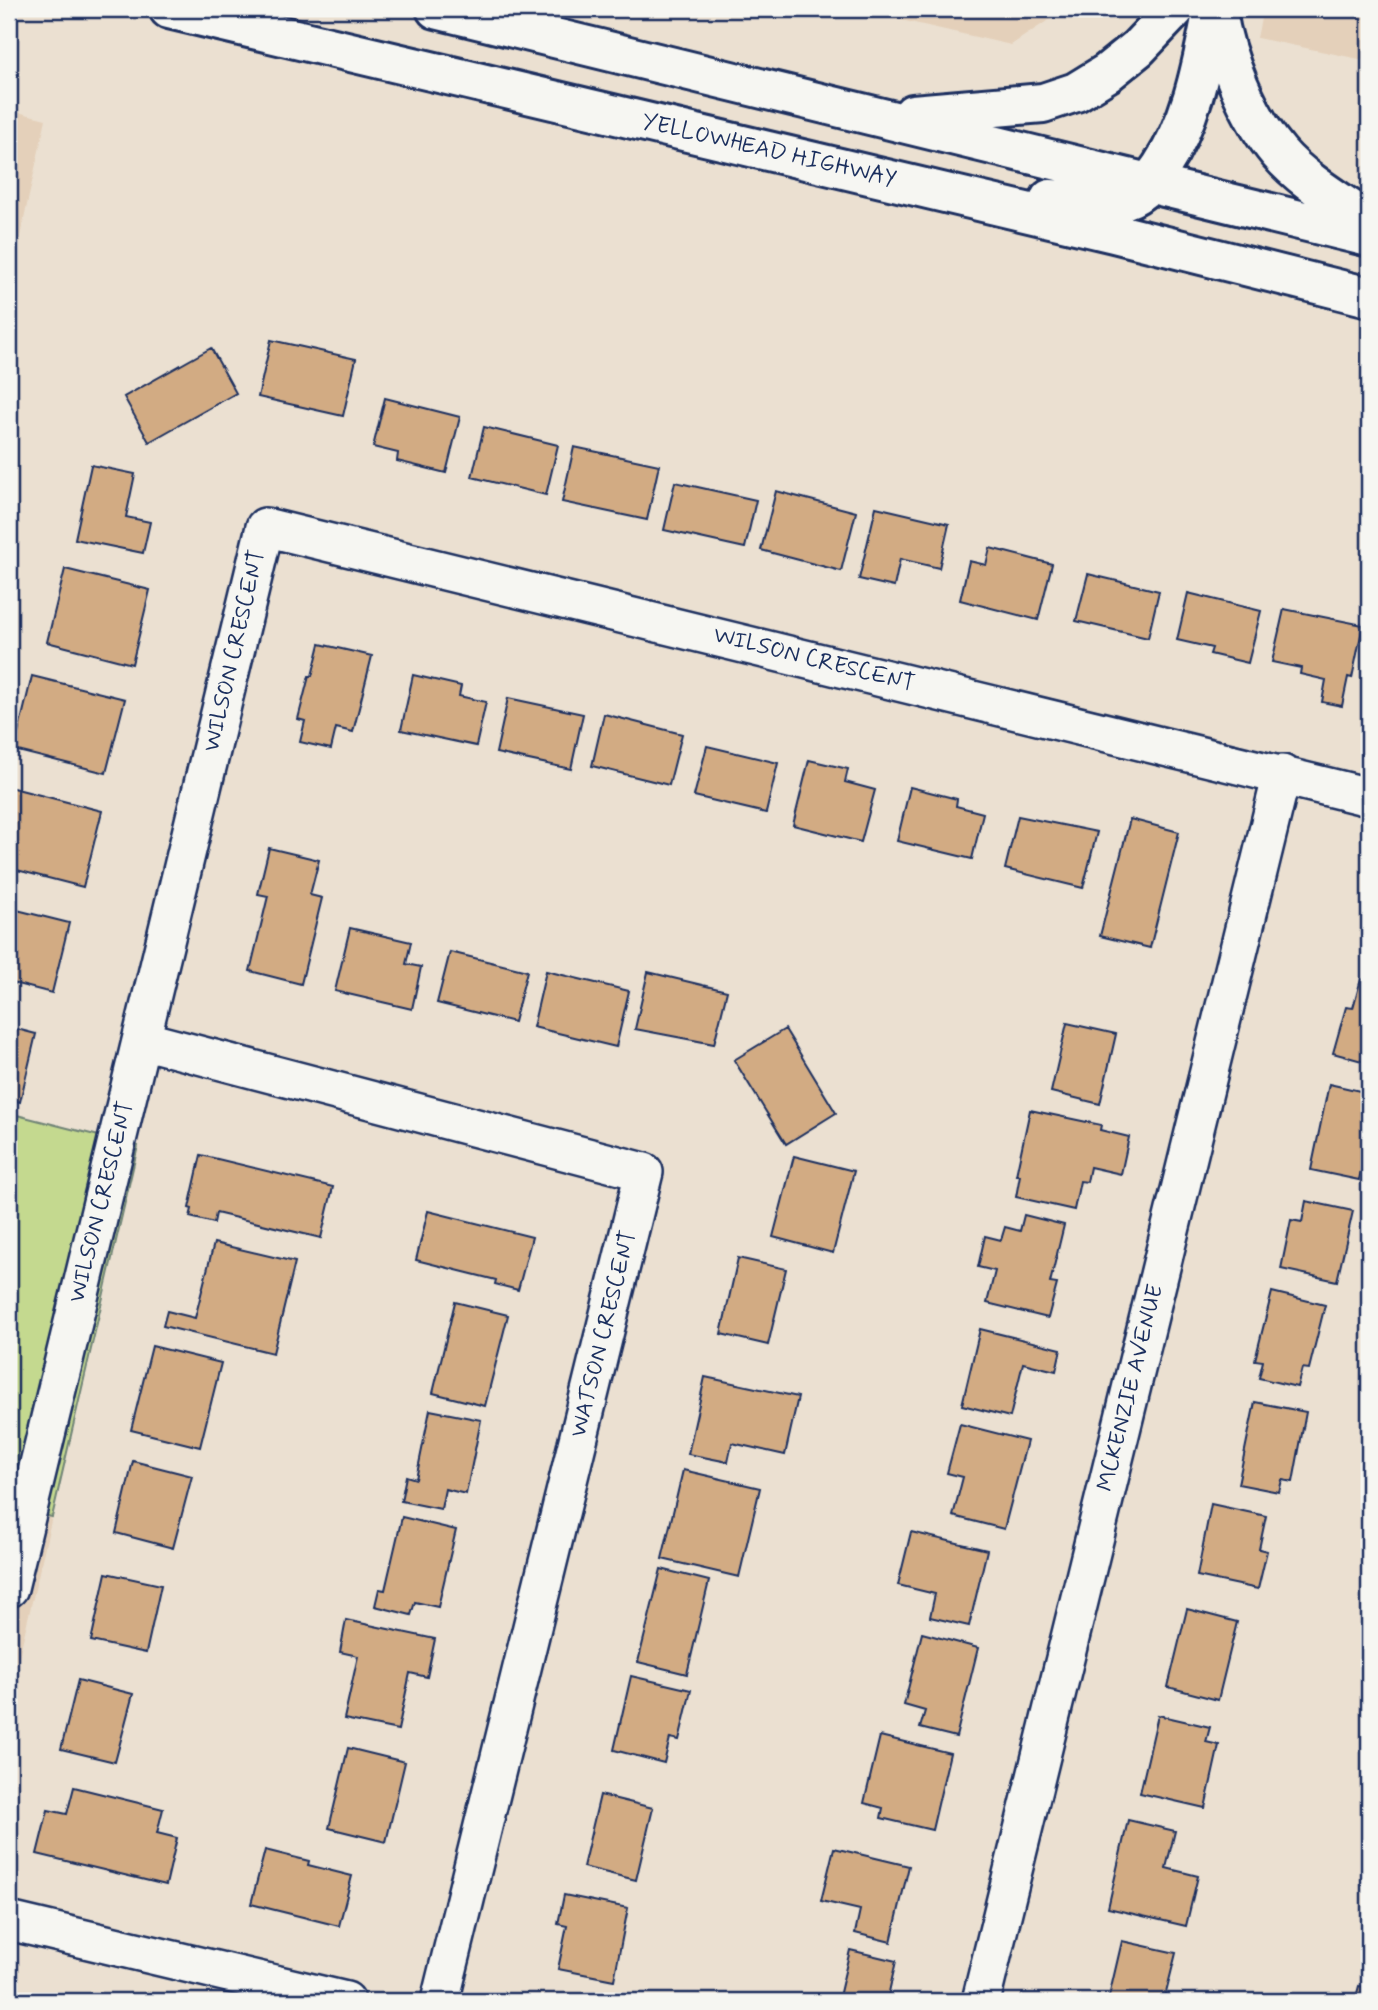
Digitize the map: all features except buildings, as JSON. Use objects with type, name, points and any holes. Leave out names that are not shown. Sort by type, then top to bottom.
[{"type":"highway","name":"YELLOWHEAD HIGHWAY","points":[[169,9],[947,193],[1369,297]]},
{"type":"highway","points":[[436,9],[1369,237]]},
{"type":"highway","points":[[874,116],[959,112],[1044,103],[1076,92],[1107,73],[1138,48],[1175,9]]},
{"type":"highway","points":[[947,193],[1109,202],[1129,198],[1150,184],[1173,149],[1188,116],[1215,9]]},
{"type":"highway","points":[[1215,9],[1220,33],[1257,124],[1280,155],[1319,187],[1369,222]]},
{"type":"street","name":"WILSON CRESCENT","points":[[9,1588],[265,527],[1282,774]]},
{"type":"street","points":[[1282,774],[1369,797]]},
{"type":"street","name":"MCKENZIE AVENUE","points":[[981,2001],[1282,774]]},
{"type":"street","name":"WATSON CRESCENT","points":[[142,1040],[644,1172],[440,2001]]},
{"type":"street","points":[[9,1921],[346,2001]]},
{"type":"shaded area","points":[[853,9],[1065,9],[1011,45]]},
{"type":"shaded area","points":[[1263,9],[1369,9],[1369,61],[1257,38]]},
{"type":"shaded area","points":[[9,110],[46,119],[9,286]]},
{"type":"shaded area","points":[[9,1507],[52,1517],[9,1699]]},
{"type":"green space","points":[[9,1113],[138,1146],[52,1517],[9,1507]]}]
